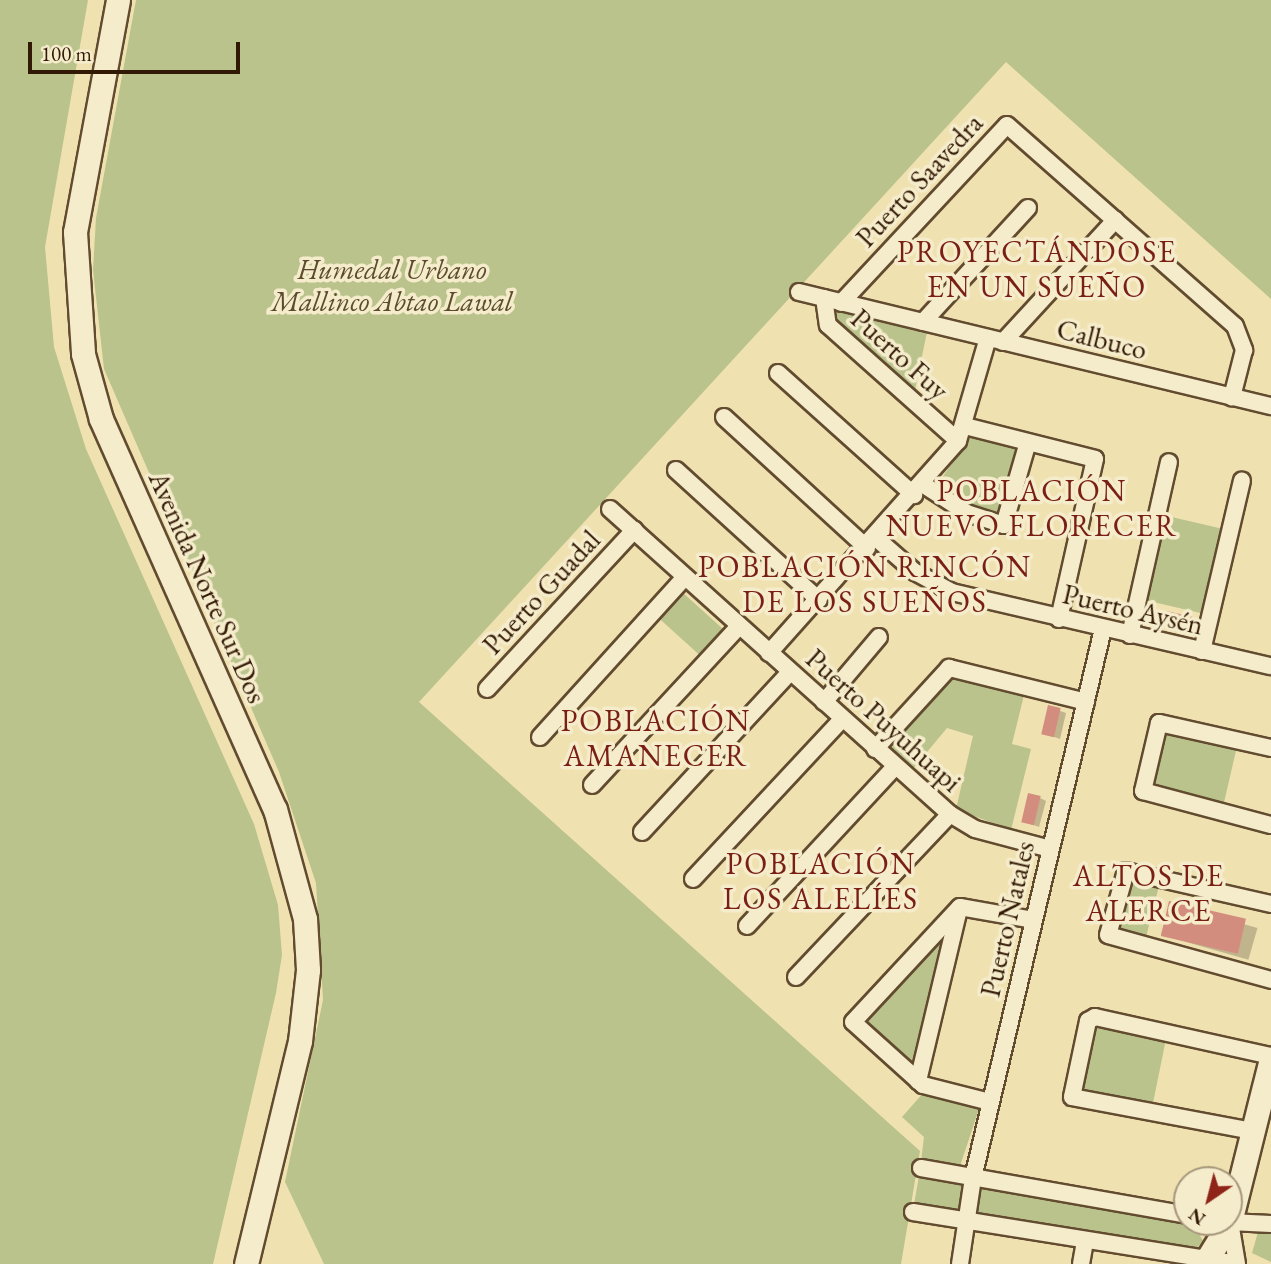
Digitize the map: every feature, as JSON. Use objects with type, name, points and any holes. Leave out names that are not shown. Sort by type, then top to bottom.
[{"type":"main road","name":"Avenida Norte Sur Dos","points":[[118,0],[75,232],[79,327],[101,419],[275,809],[301,893],[304,1017],[265,1193]]},
{"type":"main road","points":[[1243,1168],[1271,1058]]},
{"type":"main road","points":[[246,1264],[265,1193]]},
{"type":"main road","points":[[258,1264],[265,1193]]},
{"type":"main road","points":[[1204,1262],[1221,1236]]},
{"type":"street","name":"Puerto Saavedra","points":[[841,303],[1007,125],[1235,326],[1244,350],[1232,397]]},
{"type":"street","points":[[923,323],[1028,208]]},
{"type":"street","points":[[769,653],[919,490],[961,434],[995,340],[1115,220]]},
{"type":"street","name":"Calbuco","points":[[799,292],[1271,406]]},
{"type":"street","name":"Puerto Fuy","points":[[824,298],[828,325],[961,434]]},
{"type":"street","points":[[778,373],[919,490],[974,516],[1004,525],[1028,442]]},
{"type":"street","name":"Puerto Aysén","points":[[724,417],[872,543],[941,588],[1059,619],[1202,651],[1270,663]]},
{"type":"street","points":[[961,434],[1028,442],[1096,462],[1059,619]]},
{"type":"street","points":[[1130,635],[1170,462]]},
{"type":"street","points":[[676,470],[819,600]]},
{"type":"street","points":[[1202,651],[1242,481]]},
{"type":"street","name":"Puerto Puyuhuapi","points":[[610,509],[950,814],[975,829],[1051,849]]},
{"type":"street","name":"Puerto Guadal","points":[[487,689],[634,530]]},
{"type":"street","points":[[540,737],[685,577]]},
{"type":"street","points":[[592,785],[739,626]]},
{"type":"street","name":"Puerto Natales","points":[[960,1264],[972,1178],[1103,629]]},
{"type":"street","points":[[824,702],[879,637]]},
{"type":"street","points":[[875,749],[949,668],[1086,702]]},
{"type":"street","points":[[642,832],[790,672]]},
{"type":"street","points":[[693,879],[842,719]]},
{"type":"street","points":[[1271,748],[1159,723],[1144,793],[1271,825]]},
{"type":"street","points":[[747,926],[895,767]]},
{"type":"street","points":[[796,977],[950,814]]},
{"type":"street","points":[[1271,904],[1126,871],[1109,939],[1271,980]]},
{"type":"street","points":[[960,907],[1033,920]]},
{"type":"street","points":[[960,907],[854,1019],[918,1081],[990,1102]]},
{"type":"street","points":[[918,1081],[960,907]]},
{"type":"street","points":[[1252,1131],[1072,1097],[1091,1017],[1271,1058]]},
{"type":"street","points":[[921,1168],[1173,1212]]},
{"type":"street","points":[[913,1212],[1204,1262],[1236,1264],[1232,1236]]},
{"type":"street","points":[[1243,1223],[1271,1224]]},
{"type":"street","points":[[1081,1264],[1085,1241]]},
{"type":"green space","points":[[0,0],[88,0],[45,247],[54,347],[86,449],[254,824],[278,905],[282,955],[276,993],[213,1264],[0,1264]]},
{"type":"green space","name":"Humedal Urbano Mallinco Abtao Lawal","points":[[136,0],[1271,0],[1271,299],[1006,62],[419,702],[920,1151],[901,1264],[324,1264],[285,1182],[323,1000],[316,883],[279,772],[104,369],[93,270],[96,218]]},
{"type":"green space","points":[[835,310],[927,332],[914,395],[836,327]]},
{"type":"green space","points":[[973,434],[1020,446],[1004,516],[996,521],[936,486]]},
{"type":"green space","points":[[1163,515],[1225,529],[1206,614],[1143,600]]},
{"type":"green space","points":[[682,592],[724,630],[701,656],[659,618]]},
{"type":"green space","points":[[951,673],[1025,691],[1012,744],[1031,749],[1011,830],[956,809],[973,736],[947,728],[912,770],[889,751]]},
{"type":"green space","points":[[1163,729],[1237,746],[1223,807],[1149,790]]},
{"type":"green space","points":[[1127,879],[1160,882],[1144,945],[1118,939],[1115,921]]},
{"type":"green space","points":[[947,933],[914,1068],[863,1026],[863,1016]]},
{"type":"green space","points":[[1093,1024],[1166,1039],[1152,1108],[1084,1096],[1076,1085]]},
{"type":"green space","points":[[924,1092],[980,1106],[960,1166],[921,1161],[924,1137],[902,1117]]},
{"type":"green space","points":[[919,1176],[966,1184],[961,1212],[914,1204]]},
{"type":"green space","points":[[981,1187],[1173,1220],[1173,1236],[1200,1236],[1203,1241],[1195,1250],[976,1215]]},
{"type":"green space","points":[[1258,1232],[1271,1232],[1271,1262],[1252,1253]]},
{"type":"building","points":[[1167,611],[1192,617],[1190,629],[1164,623]]},
{"type":"building","points":[[1048,705],[1061,708],[1054,737],[1041,734]]},
{"type":"building","points":[[931,757],[952,777],[943,786],[922,766]]},
{"type":"building","points":[[1028,793],[1041,796],[1034,825],[1021,822]]},
{"type":"building","points":[[1169,901],[1246,919],[1238,954],[1161,936]]},
{"type":"district","name":"PROYECTÁNDOSE EN UN SUEÑO","points":[[1037,269]]},
{"type":"district","name":"POBLACIÓN NUEVO FLORECER","points":[[1032,508]]},
{"type":"district","name":"POBLACIÓN RINCÓN DE LOS SUEÑOS","points":[[865,584]]},
{"type":"district","name":"POBLACIÓN AMANECER","points":[[656,738]]},
{"type":"district","name":"POBLACIÓN LOS ALELÍES","points":[[821,881]]},
{"type":"district","name":"ALTOS DE ALERCE","points":[[1149,893]]}]
